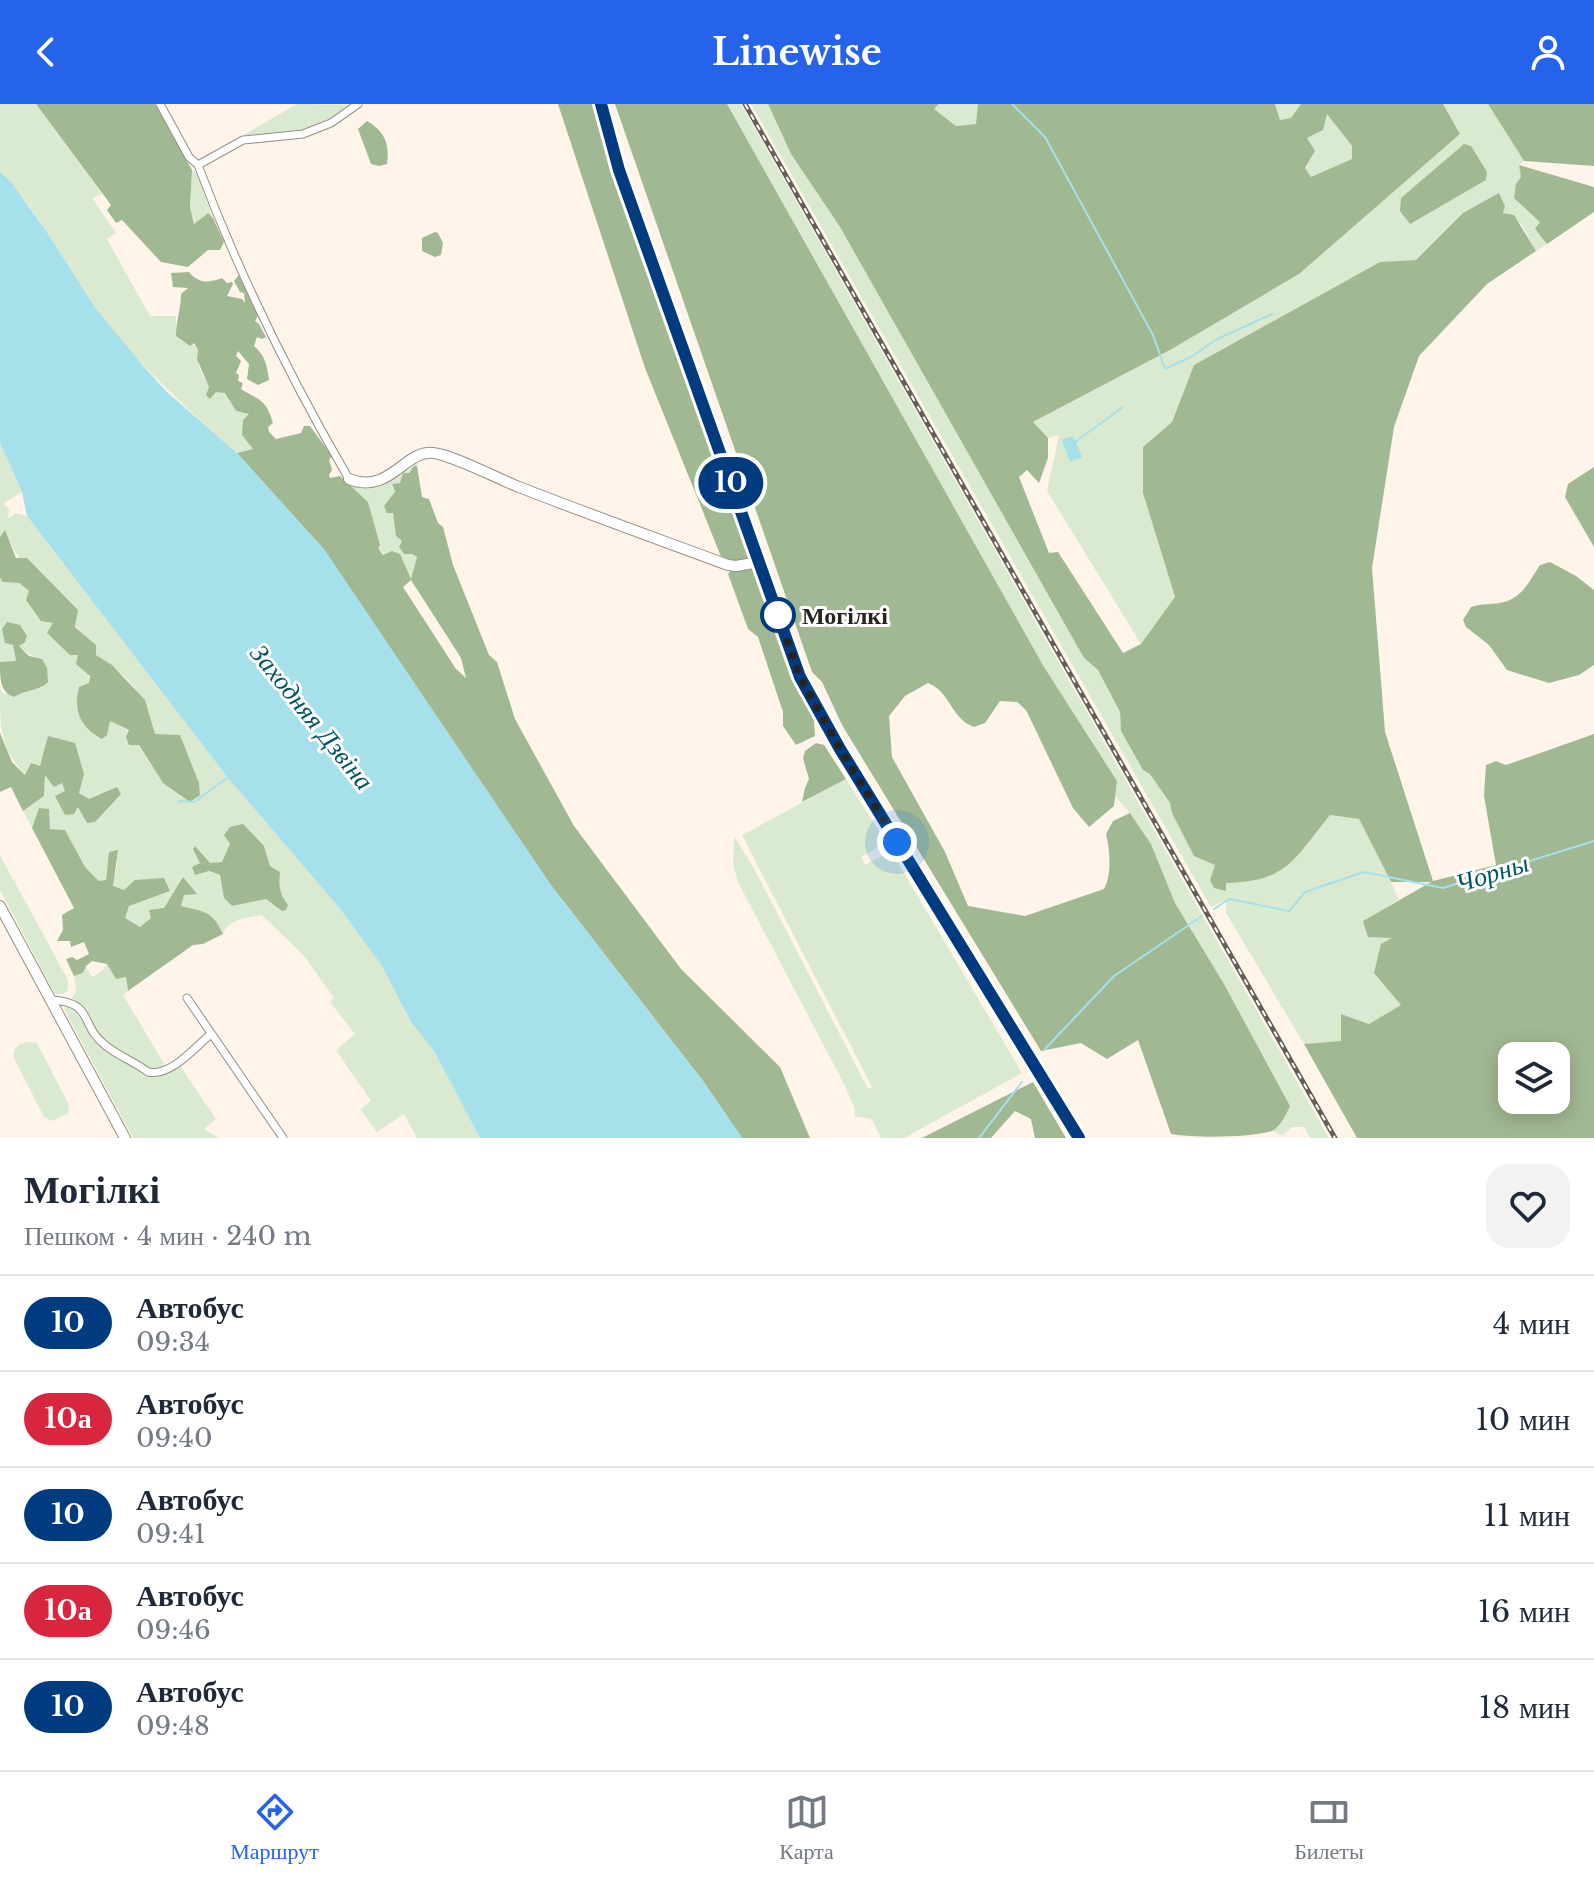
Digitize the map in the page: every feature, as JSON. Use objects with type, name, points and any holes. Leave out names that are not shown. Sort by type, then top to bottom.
[{"type":"main road","points":[[601,104],[619,170],[800,677],[840,749],[1079,1138]]},
{"type":"street","points":[[160,104],[189,157],[198,165],[228,246],[269,332],[300,395],[349,479],[358,483],[388,478],[417,457],[437,454],[728,565],[759,562]]},
{"type":"street","points":[[198,165],[243,140],[303,134],[331,123],[358,104]]},
{"type":"street","points":[[0,906],[125,1138]]},
{"type":"street","points":[[187,998],[283,1138]]},
{"type":"street","points":[[51,1000],[68,1001],[79,1007],[102,1043],[156,1074],[171,1067],[211,1034]]},
{"type":"green space","points":[[0,104],[36,104],[102,194],[92,198],[116,233],[107,239],[150,316],[176,316],[176,336],[193,343],[208,383],[225,393],[236,411],[250,414],[254,449],[237,453],[144,366],[95,308],[39,220],[0,172]]},
{"type":"green space","points":[[36,104],[155,104],[192,170],[190,207],[194,224],[208,213],[213,218],[224,242],[220,250],[208,250],[188,267],[161,262],[122,220],[116,223],[107,210],[111,205]]},
{"type":"green space","points":[[297,104],[352,105],[325,121],[302,129],[247,137],[245,134]]},
{"type":"green space","points":[[558,104],[593,104],[613,172],[750,560],[737,563],[722,559],[645,368]]},
{"type":"green space","points":[[615,104],[727,104],[1044,667],[1117,781],[1114,806],[1089,827],[1073,808],[1026,710],[1017,702],[1000,701],[985,723],[974,727],[960,718],[942,692],[928,683],[905,696],[889,716],[892,757],[945,852],[968,906],[1025,916],[1104,889],[1110,862],[1106,834],[1113,821],[1130,813],[1151,844],[1175,903],[1224,984],[1290,1106],[1281,1123],[1272,1131],[1222,1137],[1171,1134],[1138,1040],[1107,1059],[1081,1043],[1041,1051],[842,725],[822,682],[812,672]]},
{"type":"green space","points":[[727,104],[741,104],[1329,1138],[1310,1138],[1304,1127],[1291,1127],[1283,1136],[1273,1131],[1283,1121],[1290,1106],[1224,984],[1175,903],[1151,844],[1115,796],[1117,781],[1044,667]]},
{"type":"green space","points":[[751,104],[768,104],[791,154],[840,227],[1084,658],[1098,670],[1120,712],[1121,731],[1170,803],[1172,813],[1215,865],[1211,880],[1226,890],[1225,883],[1246,882],[1276,873],[1298,856],[1330,815],[1359,819],[1399,899],[1363,922],[1394,937],[1402,1005],[1369,1024],[1341,1014],[1341,1041],[1304,1044],[1226,913],[1226,900],[1211,907]]},
{"type":"green space","points":[[768,104],[939,104],[934,109],[956,126],[976,124],[978,104],[1275,104],[1280,120],[1291,118],[1301,104],[1443,104],[1460,134],[1299,274],[1170,350],[1033,422],[1048,438],[1048,458],[1039,483],[1027,470],[1019,477],[1049,553],[1058,552],[1123,653],[1141,644],[1175,597],[1143,493],[1143,447],[1172,422],[1194,365],[1380,262],[1416,260],[1463,213],[1499,193],[1505,206],[1503,213],[1514,215],[1536,251],[1487,284],[1419,356],[1394,427],[1372,568],[1385,732],[1433,881],[1496,865],[1484,796],[1486,765],[1496,761],[1506,765],[1594,734],[1594,1138],[1357,1138],[1304,1044],[1341,1041],[1341,1014],[1369,1024],[1401,1005],[1374,973],[1381,944],[1392,938],[1368,937],[1363,921],[1431,882],[1391,882],[1359,819],[1330,815],[1298,855],[1277,872],[1247,882],[1226,883],[1226,891],[1214,888],[1210,880],[1215,865],[1194,856],[1170,803],[1150,774],[1143,770],[1121,731],[1120,712],[1098,670],[1084,658],[840,227],[791,154]],"holes":[[[1327,114],[1352,146],[1352,159],[1311,177],[1305,168],[1315,151],[1307,138],[1323,130]]]},
{"type":"green space","points":[[939,104],[978,104],[977,124],[956,126],[934,109]]},
{"type":"green space","points":[[1275,104],[1301,104],[1291,119],[1280,120]]},
{"type":"green space","points":[[1443,104],[1488,104],[1524,161],[1519,165],[1540,223],[1535,229],[1547,244],[1536,251],[1522,225],[1503,213],[1505,205],[1499,194],[1463,213],[1416,260],[1380,262],[1194,365],[1172,422],[1143,447],[1143,493],[1175,598],[1141,644],[1047,491],[1059,435],[1048,438],[1032,423],[1170,350],[1299,274],[1460,134]]},
{"type":"green space","points":[[1488,104],[1594,104],[1594,166],[1524,161]]},
{"type":"green space","points":[[1327,114],[1352,146],[1353,159],[1311,177],[1305,169],[1315,151],[1307,138]]},
{"type":"green space","points":[[367,121],[385,139],[387,164],[371,164],[358,129]]},
{"type":"green space","points":[[1464,144],[1471,146],[1487,172],[1486,180],[1410,224],[1400,211],[1401,198]]},
{"type":"green space","points":[[1519,165],[1594,187],[1594,212],[1547,244],[1535,229],[1540,222],[1514,198],[1516,184],[1521,177]]},
{"type":"green space","points":[[192,170],[196,172],[213,218],[207,213],[195,224],[190,207]]},
{"type":"green space","points":[[435,232],[443,243],[441,255],[435,257],[422,251],[422,238]]},
{"type":"green space","points":[[189,272],[200,280],[222,278],[227,283],[232,282],[227,296],[242,299],[245,303],[244,293],[240,292],[234,281],[239,275],[258,315],[255,321],[266,337],[257,337],[254,346],[265,361],[269,380],[258,385],[247,379],[249,364],[238,351],[236,356],[241,361],[236,373],[239,375],[238,381],[243,383],[241,389],[264,404],[273,423],[268,427],[269,432],[276,439],[301,433],[304,426],[310,426],[332,456],[329,460],[332,470],[330,478],[340,476],[368,502],[380,545],[378,548],[383,555],[392,551],[400,554],[411,579],[417,557],[404,554],[399,547],[402,541],[396,536],[393,513],[387,513],[384,506],[395,492],[392,484],[400,483],[403,473],[409,473],[417,466],[422,497],[429,499],[438,523],[443,527],[453,565],[489,655],[497,662],[515,719],[574,826],[681,969],[780,1067],[810,1138],[742,1138],[703,1081],[550,884],[324,550],[237,453],[253,449],[242,435],[243,420],[249,414],[236,411],[225,393],[216,392],[210,399],[206,395],[209,387],[197,359],[198,350],[194,343],[190,346],[176,336],[181,294],[188,288],[173,287],[171,273]],"holes":[[[411,580],[461,658],[466,678],[456,669],[403,587]]]},
{"type":"green space","points":[[0,443],[22,492],[3,504],[9,509],[8,519],[15,513],[27,516],[228,778],[341,910],[382,966],[411,1022],[434,1051],[480,1138],[417,1138],[404,1114],[377,1132],[360,1109],[371,1101],[336,1050],[355,1034],[330,1002],[334,998],[304,956],[262,915],[234,922],[223,934],[206,914],[181,907],[184,895],[196,894],[183,878],[164,908],[140,927],[125,918],[129,906],[170,891],[124,890],[112,886],[117,850],[106,871],[107,881],[99,881],[85,867],[65,830],[50,829],[39,808],[32,828],[23,811],[44,796],[45,774],[61,783],[78,807],[107,789],[89,799],[79,792],[84,774],[40,766],[26,775],[11,756],[1,726],[0,690],[4,694],[42,688],[42,659],[13,644],[16,662],[0,662],[0,578],[3,582],[19,583],[65,636],[83,662],[107,727],[110,721],[129,731],[163,783],[153,726],[139,695],[129,681],[96,655],[96,645],[44,592],[5,531],[0,537]],"holes":[[[230,844],[264,846],[270,866],[280,872],[280,895],[287,905],[282,911],[266,899],[232,906],[224,897],[220,875],[192,867],[201,863],[196,847],[210,864],[222,862]]]},
{"type":"green space","points":[[418,459],[417,466],[400,483],[391,486],[395,492],[389,502],[396,536],[402,541],[400,547],[404,554],[417,557],[411,580],[378,548],[368,502],[346,483],[373,484]]},
{"type":"green space","points":[[1594,467],[1594,547],[1565,497],[1568,484]]},
{"type":"green space","points":[[5,530],[16,558],[27,558],[78,610],[75,627],[96,645],[96,655],[112,665],[145,700],[155,734],[180,735],[199,783],[200,795],[190,802],[163,783],[139,745],[129,745],[126,737],[129,730],[110,721],[107,735],[102,739],[83,724],[77,695],[79,687],[89,683],[90,676],[76,664],[78,655],[70,655],[47,633],[53,623],[41,621],[26,600],[29,591],[19,583],[3,582],[0,578],[0,537]]},
{"type":"green space","points":[[1550,562],[1594,590],[1594,665],[1579,675],[1549,683],[1507,670],[1489,645],[1466,627],[1463,620],[1471,607],[1511,600],[1525,587],[1540,565]]},
{"type":"green space","points":[[753,568],[795,681],[814,720],[815,736],[796,745],[783,726],[783,712],[758,637],[748,629],[728,574],[732,569]]},
{"type":"green space","points":[[7,622],[20,625],[27,636],[19,646],[29,656],[42,659],[47,668],[48,682],[14,697],[3,688],[0,674],[0,662],[16,661],[13,645],[5,643],[2,629]]},
{"type":"green space","points":[[0,733],[12,762],[25,775],[31,763],[40,766],[48,736],[75,743],[84,774],[79,793],[89,799],[117,787],[121,794],[95,822],[87,823],[78,807],[74,814],[65,815],[55,796],[65,791],[62,783],[54,787],[45,775],[44,796],[23,811],[11,787],[0,792]]},
{"type":"green space","points":[[816,743],[824,745],[846,779],[802,802],[809,779],[803,758],[805,751]]},
{"type":"green space","points":[[846,779],[886,842],[861,857],[865,865],[891,851],[1022,1073],[904,1138],[881,1138],[872,1119],[854,1116],[855,1109],[844,1084],[738,882],[733,864],[734,836],[756,872],[868,1089],[872,1087],[742,835]]},
{"type":"green space","points":[[39,808],[49,809],[50,829],[65,830],[85,867],[99,881],[106,880],[109,852],[118,850],[113,886],[124,890],[135,880],[164,878],[170,891],[129,906],[125,918],[140,927],[151,918],[149,910],[164,908],[183,877],[197,894],[184,895],[181,906],[211,916],[223,934],[203,944],[193,945],[128,991],[126,977],[116,979],[107,964],[92,961],[83,973],[74,976],[66,959],[72,957],[77,960],[89,954],[84,942],[71,947],[70,941],[57,941],[63,930],[62,915],[74,908],[32,828]]},
{"type":"green space","points":[[243,824],[264,846],[270,866],[280,872],[280,889],[288,905],[286,910],[282,911],[266,899],[232,906],[224,898],[220,875],[209,871],[195,875],[192,867],[200,863],[193,849],[195,846],[210,863],[222,862],[230,844],[224,835],[230,827]]},
{"type":"green space","points":[[0,855],[68,980],[68,990],[64,994],[55,994],[0,890]]},
{"type":"green space","points":[[107,964],[126,977],[128,991],[123,995],[166,1067],[177,1061],[216,1119],[204,1129],[219,1138],[133,1138],[64,1009],[77,1002],[72,998],[76,990],[74,976],[83,973],[86,966],[92,977]]},
{"type":"green space","points":[[37,1043],[69,1105],[68,1114],[51,1121],[44,1117],[13,1056],[18,1046]]},
{"type":"green space","points":[[1033,1082],[1066,1138],[1035,1138],[1031,1119],[1015,1111],[991,1138],[922,1138]]},
{"type":"water","name":"Заходняя Дзвіна","points":[[0,172],[12,183],[46,231],[96,309],[145,368],[167,392],[237,453],[324,549],[550,884],[703,1081],[742,1138],[480,1138],[434,1051],[411,1022],[382,966],[341,910],[228,778],[27,516],[22,492],[0,443]]},
{"type":"water","points":[[1073,436],[1082,457],[1070,462],[1062,440]]},
{"type":"waterway","points":[[1012,104],[1045,137],[1153,335],[1165,369],[1193,356],[1215,340],[1272,314]]},
{"type":"waterway","points":[[1075,442],[1123,407]]},
{"type":"waterway","points":[[179,801],[194,802],[230,776]]},
{"type":"waterway","name":"Чорны","points":[[1214,909],[1229,899],[1289,911],[1305,892],[1364,872],[1443,888],[1594,841]]},
{"type":"waterway","name":"Чорны","points":[[1045,1049],[1114,976],[1202,916]]},
{"type":"waterway","name":"Чорны","points":[[979,1138],[1022,1082]]},
{"type":"railway","points":[[745,104],[1335,1138]]},
{"type":"bus line","name":"10","points":[[601,104],[619,170],[800,677],[840,749],[1079,1138]]},
{"type":"place","name":"Могілкі","points":[[778,615]]},
{"type":"route","points":[[778,615],[800,677],[897,842]]}]
